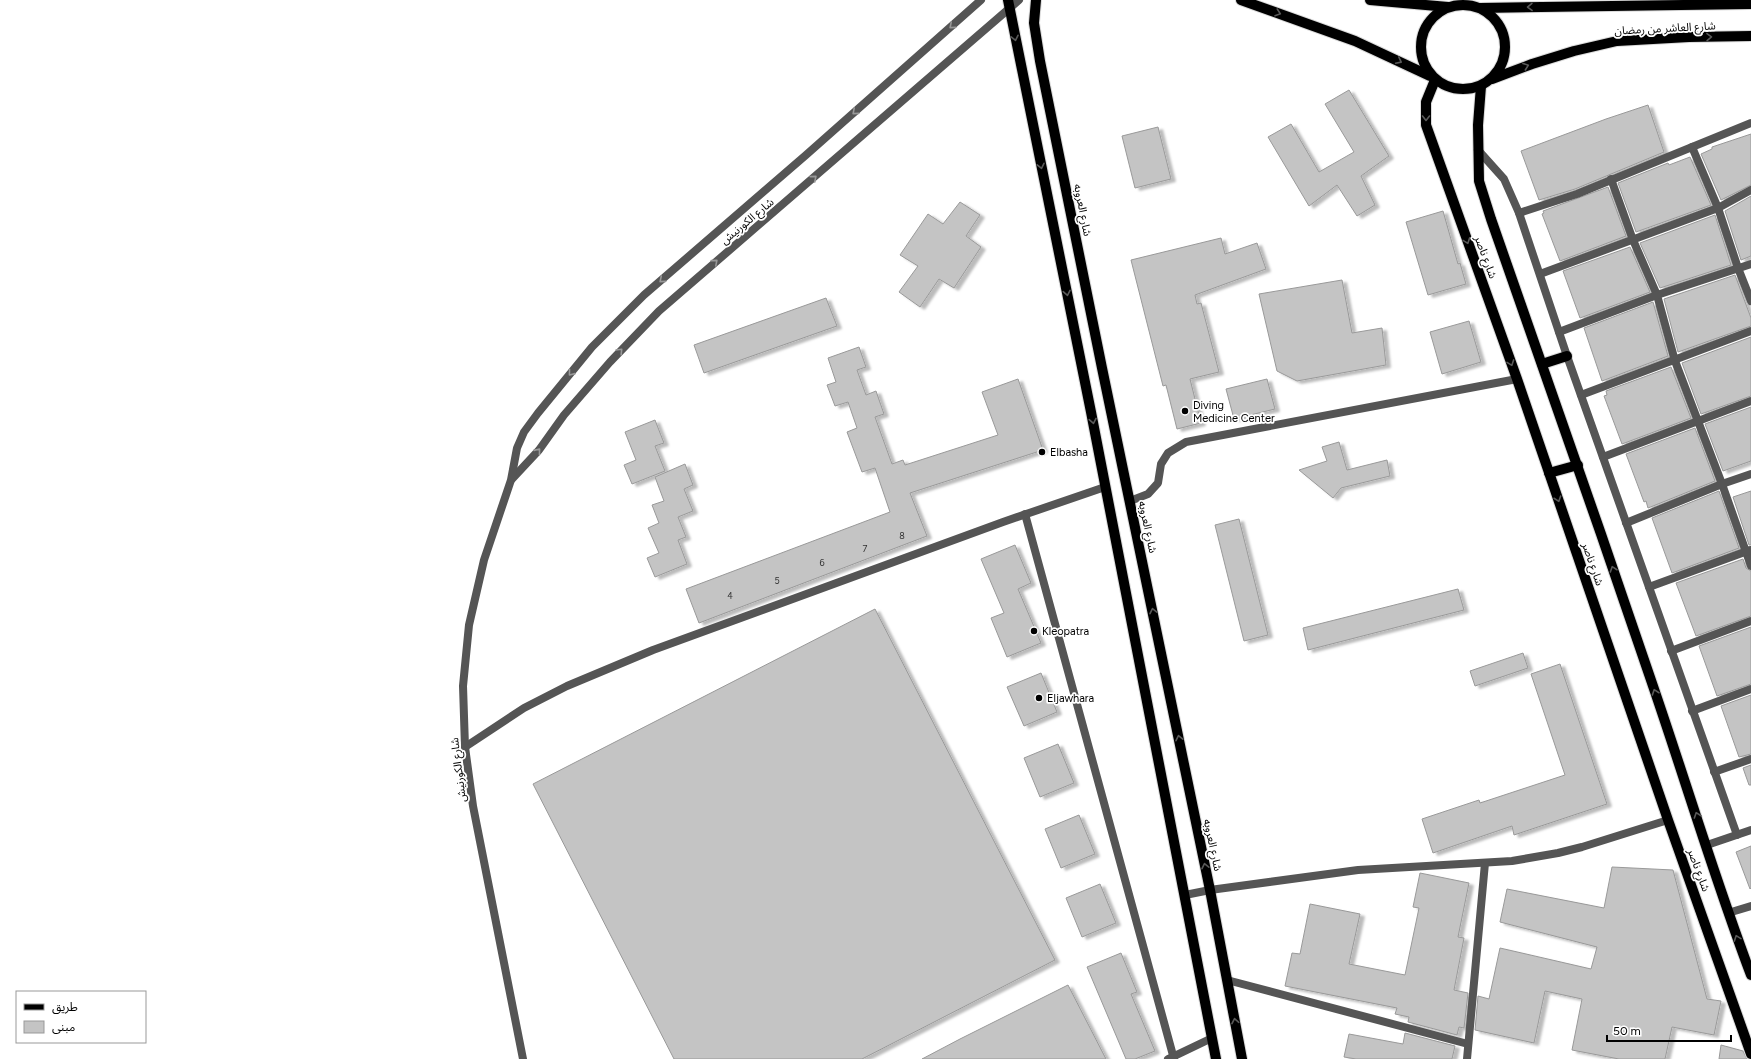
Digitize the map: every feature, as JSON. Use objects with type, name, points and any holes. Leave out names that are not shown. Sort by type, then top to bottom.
[{"type":"main road","name":"شارع العروبه","points":[[1036,0],[1034,23],[1040,60],[1210,890],[1242,1059]]},
{"type":"main road","points":[[1241,0],[1355,41],[1449,88],[1465,90],[1481,86],[1494,76],[1503,63],[1506,47],[1502,31],[1494,17],[1480,8],[1464,5],[1448,7],[1370,0]]},
{"type":"main road","points":[[1008,4],[1106,487],[1216,1059]]},
{"type":"main road","name":"شارع العاشر من رمضان","points":[[1480,8],[1751,4]]},
{"type":"main road","points":[[1433,79],[1422,63],[1420,46],[1424,30],[1434,16],[1448,7]]},
{"type":"main road","name":"شارع العاشر من رمضان","points":[[1490,80],[1532,64],[1574,51],[1617,41],[1689,37],[1751,36]]},
{"type":"main road","name":"شارع ناصر","points":[[1433,79],[1426,102],[1426,125],[1517,379],[1668,820],[1748,1037],[1751,1054]]},
{"type":"main road","name":"شارع ناصر","points":[[1481,86],[1478,125],[1478,150],[1481,187],[1578,465],[1707,845],[1728,913],[1751,975]]},
{"type":"main road","points":[[1542,364],[1567,356]]},
{"type":"main road","points":[[1548,473],[1578,465]]},
{"type":"street","name":"شارع الكورنيش","points":[[523,1059],[473,806],[465,747],[463,686],[469,625],[484,560],[511,480],[517,448],[524,432],[592,347],[644,295],[981,0]]},
{"type":"street","name":"شارع الكورنيش","points":[[511,480],[539,450],[564,415],[610,362],[659,312],[874,127],[1008,4],[1019,0]]},
{"type":"street","points":[[1519,213],[1577,194],[1751,123]]},
{"type":"street","points":[[1692,147],[1718,208],[1738,268],[1751,301]]},
{"type":"street","points":[[1478,150],[1504,179],[1519,213],[1567,356],[1737,835]]},
{"type":"street","points":[[1611,179],[1633,240],[1657,296],[1675,361],[1748,550],[1751,566]]},
{"type":"street","points":[[1540,274],[1718,208],[1751,190]]},
{"type":"street","points":[[1559,332],[1657,296],[1751,264]]},
{"type":"street","points":[[1581,395],[1675,361],[1751,331]]},
{"type":"street","points":[[1130,501],[1148,494],[1158,483],[1162,464],[1168,453],[1186,442],[1517,379]]},
{"type":"street","points":[[1603,457],[1697,420],[1751,401]]},
{"type":"street","points":[[1626,523],[1722,484],[1751,474]]},
{"type":"street","points":[[465,747],[524,708],[597,672],[661,647],[1025,514],[1106,487]]},
{"type":"street","points":[[1025,514],[1172,1058],[1212,1038]]},
{"type":"street","points":[[1649,587],[1748,550]]},
{"type":"street","points":[[1671,651],[1751,621]]},
{"type":"street","points":[[1692,711],[1751,689]]},
{"type":"street","points":[[1714,772],[1751,759]]},
{"type":"street","points":[[1185,895],[1210,890],[1358,870],[1512,861],[1558,854],[1668,820]]},
{"type":"street","points":[[1707,845],[1751,830]]},
{"type":"street","points":[[1467,1059],[1485,863]]},
{"type":"street","points":[[1728,913],[1751,906]]},
{"type":"street","points":[[1227,980],[1468,1044]]},
{"type":"building","points":[[1349,90],[1389,156],[1361,176],[1375,205],[1357,216],[1337,185],[1309,206],[1268,137],[1291,124],[1319,172],[1354,152],[1325,104]]},
{"type":"building","points":[[1648,105],[1664,152],[1575,189],[1539,200],[1521,151]]},
{"type":"building","points":[[1158,127],[1171,179],[1135,188],[1122,136]]},
{"type":"building","points":[[1751,134],[1751,185],[1721,200],[1701,154],[1712,149],[1712,147]]},
{"type":"building","points":[[1690,157],[1711,205],[1636,232],[1618,183],[1668,163],[1669,165]]},
{"type":"building","points":[[1608,187],[1626,236],[1560,261],[1542,214],[1544,213],[1543,211]]},
{"type":"building","points":[[1751,196],[1751,256],[1741,260],[1725,211]]},
{"type":"building","points":[[960,202],[980,215],[966,236],[981,247],[954,288],[939,279],[920,307],[899,292],[918,266],[900,255],[928,214],[943,224]]},
{"type":"building","points":[[1443,211],[1458,264],[1460,263],[1466,284],[1428,295],[1406,222]]},
{"type":"building","points":[[1715,215],[1731,265],[1660,288],[1640,243]]},
{"type":"building","points":[[1221,238],[1225,254],[1257,243],[1266,269],[1195,295],[1197,304],[1201,303],[1219,372],[1190,379],[1201,423],[1177,429],[1166,385],[1163,386],[1131,260]]},
{"type":"building","points":[[1630,247],[1650,292],[1580,318],[1563,271]]},
{"type":"building","points":[[1735,275],[1751,318],[1751,326],[1678,352],[1664,299]]},
{"type":"building","points":[[1342,280],[1352,333],[1382,328],[1386,365],[1297,381],[1277,371],[1259,294]]},
{"type":"building","points":[[826,298],[837,326],[704,373],[694,345]]},
{"type":"building","points":[[1653,302],[1668,356],[1602,381],[1584,328]]},
{"type":"building","points":[[1469,321],[1481,362],[1442,374],[1430,332]]},
{"type":"building","points":[[1751,337],[1751,396],[1701,414],[1682,363]]},
{"type":"building","points":[[859,347],[866,367],[857,370],[866,395],[876,391],[884,414],[875,417],[892,464],[903,460],[905,465],[998,435],[982,392],[1018,379],[1043,450],[910,493],[927,536],[699,623],[686,589],[890,512],[875,468],[862,472],[847,432],[857,428],[848,402],[835,406],[827,385],[836,382],[828,358]]},
{"type":"building","points":[[1671,367],[1691,418],[1622,444],[1604,396],[1607,395],[1606,391]]},
{"type":"building","points":[[1267,379],[1275,409],[1234,419],[1226,389]]},
{"type":"building","points":[[1751,407],[1751,461],[1723,471],[1705,424]]},
{"type":"building","points":[[655,420],[664,443],[655,446],[665,471],[632,484],[624,465],[636,460],[625,432]]},
{"type":"building","points":[[1695,428],[1715,481],[1648,508],[1646,501],[1644,502],[1626,454]]},
{"type":"building","points":[[1339,442],[1347,470],[1387,460],[1390,476],[1341,488],[1333,498],[1299,470],[1327,461],[1322,447]]},
{"type":"building","points":[[685,464],[693,485],[684,489],[693,511],[678,517],[686,537],[678,540],[687,564],[655,577],[647,558],[659,553],[648,528],[659,523],[652,505],[664,501],[655,477]]},
{"type":"building","points":[[1719,491],[1739,548],[1672,573],[1652,518]]},
{"type":"building","points":[[1751,491],[1751,545],[1749,545],[1733,497]]},
{"type":"building","points":[[1239,519],[1268,635],[1244,641],[1215,525]]},
{"type":"building","points":[[1015,545],[1031,583],[1018,589],[1041,643],[1007,657],[991,618],[1004,613],[981,559]]},
{"type":"building","points":[[1743,559],[1746,568],[1751,571],[1751,616],[1696,636],[1676,583]]},
{"type":"building","points":[[1458,589],[1464,610],[1308,650],[1303,628]]},
{"type":"building","points":[[875,609],[1055,960],[862,1059],[674,1059],[533,784]]},
{"type":"building","points":[[1751,627],[1751,684],[1717,696],[1699,646]]},
{"type":"building","points":[[1523,653],[1528,668],[1475,686],[1470,671]]},
{"type":"building","points":[[1560,664],[1607,804],[1514,835],[1512,826],[1433,853],[1422,819],[1479,800],[1480,803],[1565,775],[1531,674]]},
{"type":"building","points":[[1041,673],[1057,712],[1024,726],[1007,687]]},
{"type":"building","points":[[1751,695],[1751,754],[1739,757],[1721,706]]},
{"type":"building","points":[[1058,744],[1074,783],[1040,797],[1024,758]]},
{"type":"building","points":[[1751,765],[1751,785],[1749,785],[1743,768]]},
{"type":"building","points":[[1079,815],[1095,854],[1061,868],[1045,829]]},
{"type":"building","points":[[1751,846],[1751,888],[1750,889],[1736,852]]},
{"type":"building","points":[[1612,867],[1673,870],[1707,999],[1721,1001],[1714,1035],[1672,1027],[1665,1059],[1619,1059],[1572,1050],[1582,999],[1545,991],[1534,1043],[1475,1030],[1478,996],[1489,999],[1500,948],[1591,969],[1597,947],[1500,922],[1507,889],[1604,908]]},
{"type":"building","points":[[1420,873],[1469,883],[1458,937],[1464,938],[1454,990],[1468,993],[1464,1028],[1459,1027],[1457,1035],[1408,1022],[1409,1017],[1395,1014],[1397,1008],[1285,986],[1292,953],[1300,954],[1310,904],[1360,914],[1349,964],[1405,975],[1419,908],[1413,907]]},
{"type":"building","points":[[1100,884],[1116,923],[1082,937],[1066,898]]},
{"type":"building","points":[[1121,953],[1137,992],[1131,994],[1155,1051],[1135,1059],[1126,1059],[1087,967]]},
{"type":"building","points":[[1068,985],[1106,1059],[922,1059],[960,1039]]},
{"type":"building","points":[[1405,1033],[1455,1046],[1452,1059],[1356,1059],[1344,1057],[1349,1034],[1403,1044]]},
{"type":"building","points":[[1721,1045],[1743,1051],[1747,1059],[1719,1059]]},
{"type":"place","name":"Diving Medicine Center","points":[[1185,411]]},
{"type":"place","name":"Elbasha","points":[[1042,452]]},
{"type":"place","name":"Kleopatra","points":[[1034,631]]},
{"type":"place","name":"Eljawhara","points":[[1039,698]]}]
